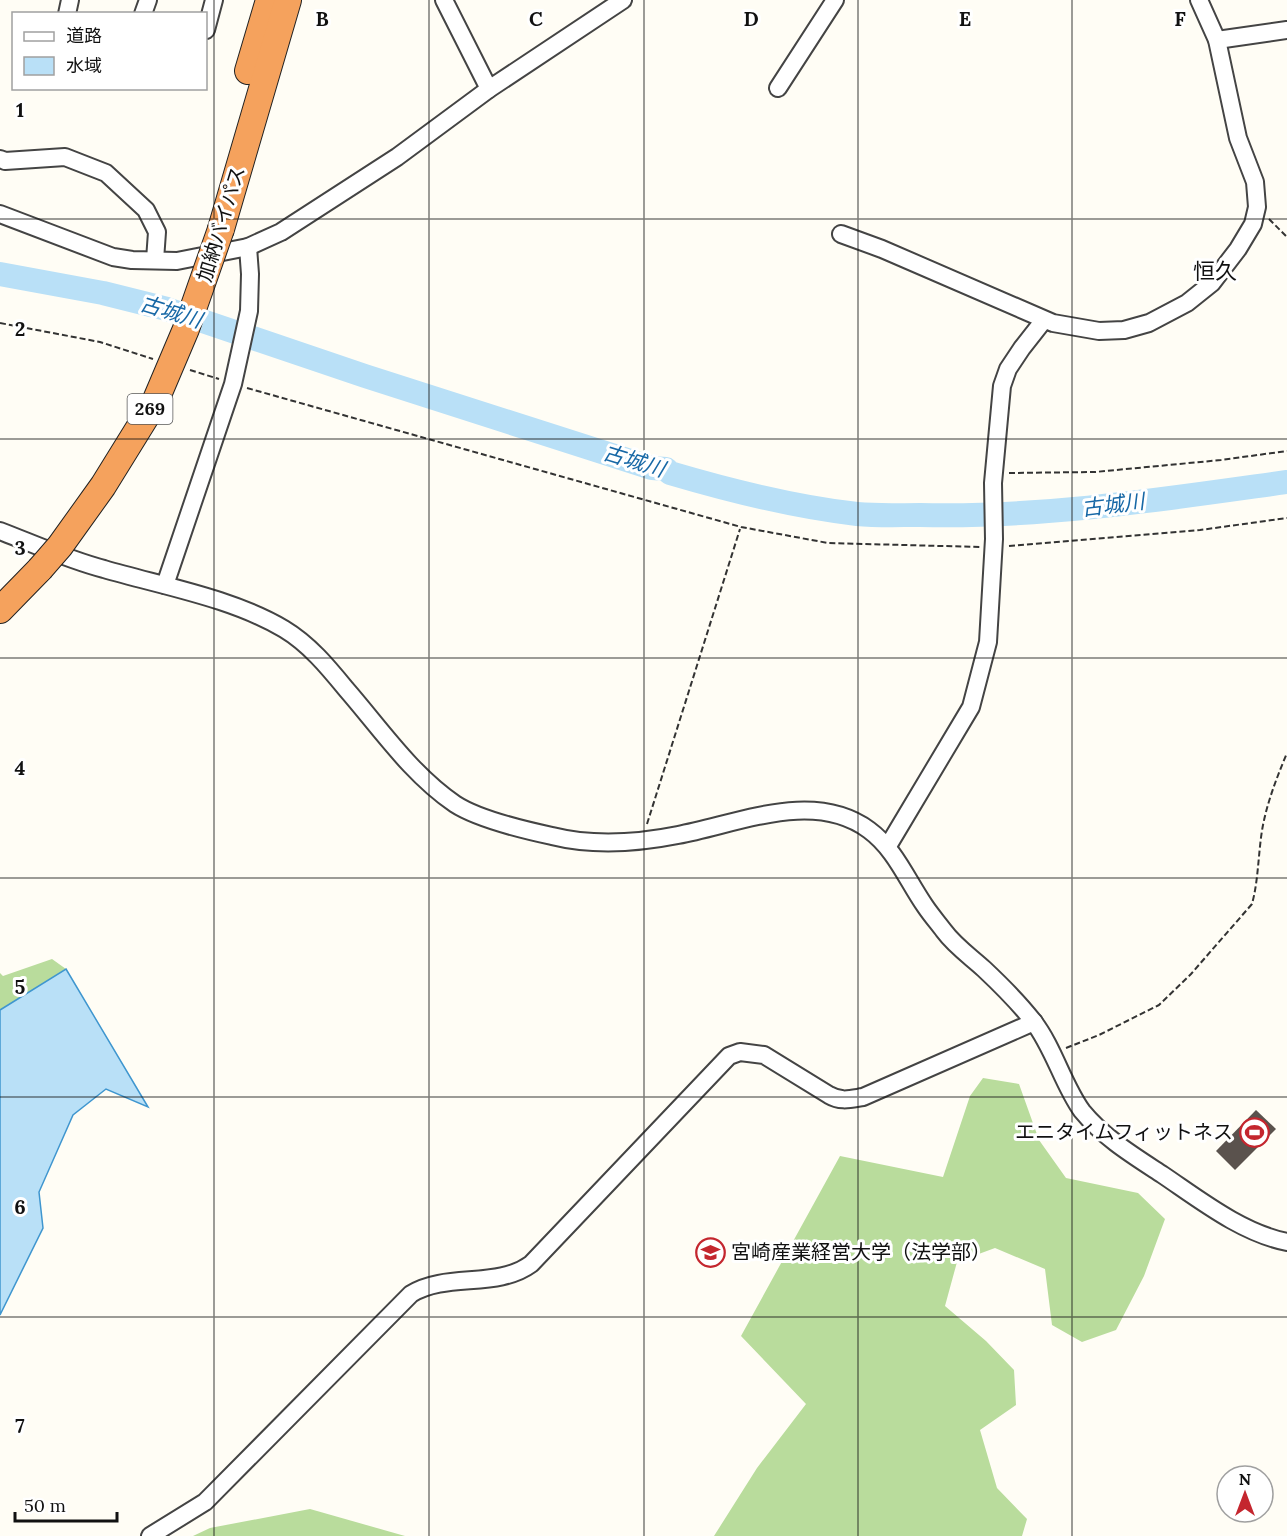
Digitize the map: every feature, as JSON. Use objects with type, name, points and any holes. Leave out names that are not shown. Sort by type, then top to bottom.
[{"type":"highway","name":"加納バイパス","points":[[0,587],[60,546],[103,486],[154,402],[186,329],[269,0]]},
{"type":"highway","name":"加納バイパス","points":[[213,227],[288,0]]},
{"type":"highway","name":"加納バイパス","points":[[0,610],[33,564]]},
{"type":"street","points":[[207,26],[214,0]]},
{"type":"street","points":[[444,0],[489,89]]},
{"type":"street","points":[[0,214],[113,257],[177,261],[248,248],[281,232],[397,157],[489,89],[623,0]]},
{"type":"street","points":[[778,88],[835,0]]},
{"type":"street","points":[[841,234],[882,249],[1053,323],[1099,331],[1124,330],[1172,313],[1212,283],[1247,234],[1255,218],[1257,207],[1255,182],[1238,138],[1217,40],[1199,0]]},
{"type":"street","points":[[1217,40],[1287,30]]},
{"type":"street","points":[[0,159],[5,161],[65,158],[106,173],[146,210],[157,232],[155,260]]},
{"type":"street","points":[[165,585],[234,377],[249,311],[248,248]]},
{"type":"street","points":[[888,846],[971,707],[988,642],[994,543],[993,478],[1002,386],[1008,369],[1044,320]]},
{"type":"street","points":[[0,531],[99,568],[165,585],[247,611],[286,630],[320,658],[414,769],[457,806],[496,821],[556,837],[600,842],[642,841],[782,812],[817,810],[843,816],[867,828],[888,846],[925,906],[949,938],[995,979],[1034,1022],[1053,1053],[1080,1108],[1101,1132],[1202,1201],[1239,1223],[1277,1240],[1287,1242]]},
{"type":"street","points":[[150,1536],[205,1502],[411,1294],[424,1286],[438,1283],[515,1274],[531,1264],[729,1056],[740,1052],[764,1055],[838,1100],[848,1100],[863,1097],[1034,1022]]},
{"type":"path","points":[[1257,207],[1287,237]]},
{"type":"path","points":[[0,323],[100,342],[155,359]]},
{"type":"path","points":[[189,370],[234,377],[741,527],[828,543],[994,543],[1200,530],[1287,518]]},
{"type":"path","points":[[993,478],[1095,472],[1287,451]]},
{"type":"path","points":[[642,841],[741,527]]},
{"type":"path","points":[[1053,1053],[1099,1035],[1159,1005],[1191,974],[1252,904],[1256,889],[1263,826],[1273,787],[1287,753]]},
{"type":"green space","points":[[52,959],[66,969],[0,1010],[0,973],[3,976]]},
{"type":"green space","points":[[983,1078],[1019,1084],[1039,1140],[1066,1178],[1138,1193],[1165,1219],[1144,1276],[1116,1330],[1082,1342],[1052,1325],[1045,1269],[995,1248],[957,1262],[945,1306],[986,1341],[1014,1370],[1016,1405],[980,1430],[997,1488],[1027,1519],[1022,1536],[714,1536],[757,1468],[806,1404],[741,1336],[840,1156],[943,1177],[970,1096]]},
{"type":"green space","points":[[310,1509],[405,1536],[193,1536],[210,1528]]},
{"type":"water","points":[[66,969],[148,1107],[106,1089],[73,1115],[39,1192],[43,1228],[0,1315],[0,1010]]},
{"type":"building","points":[[1256,1110],[1276,1129],[1235,1170],[1216,1151]]},
{"type":"waterway","name":"古城川","points":[[0,274],[103,293],[167,309],[365,376],[652,468],[666,469],[670,473],[762,498],[809,507],[873,515],[1012,514],[1104,506],[1287,482]]},
{"type":"place","name":"エニタイムフィットネス","points":[[1254,1132]]},
{"type":"place","name":"宮崎産業経営大学（法学部）","points":[[710,1252]]},
{"type":"district","name":"恒久","points":[[1215,271]]}]
